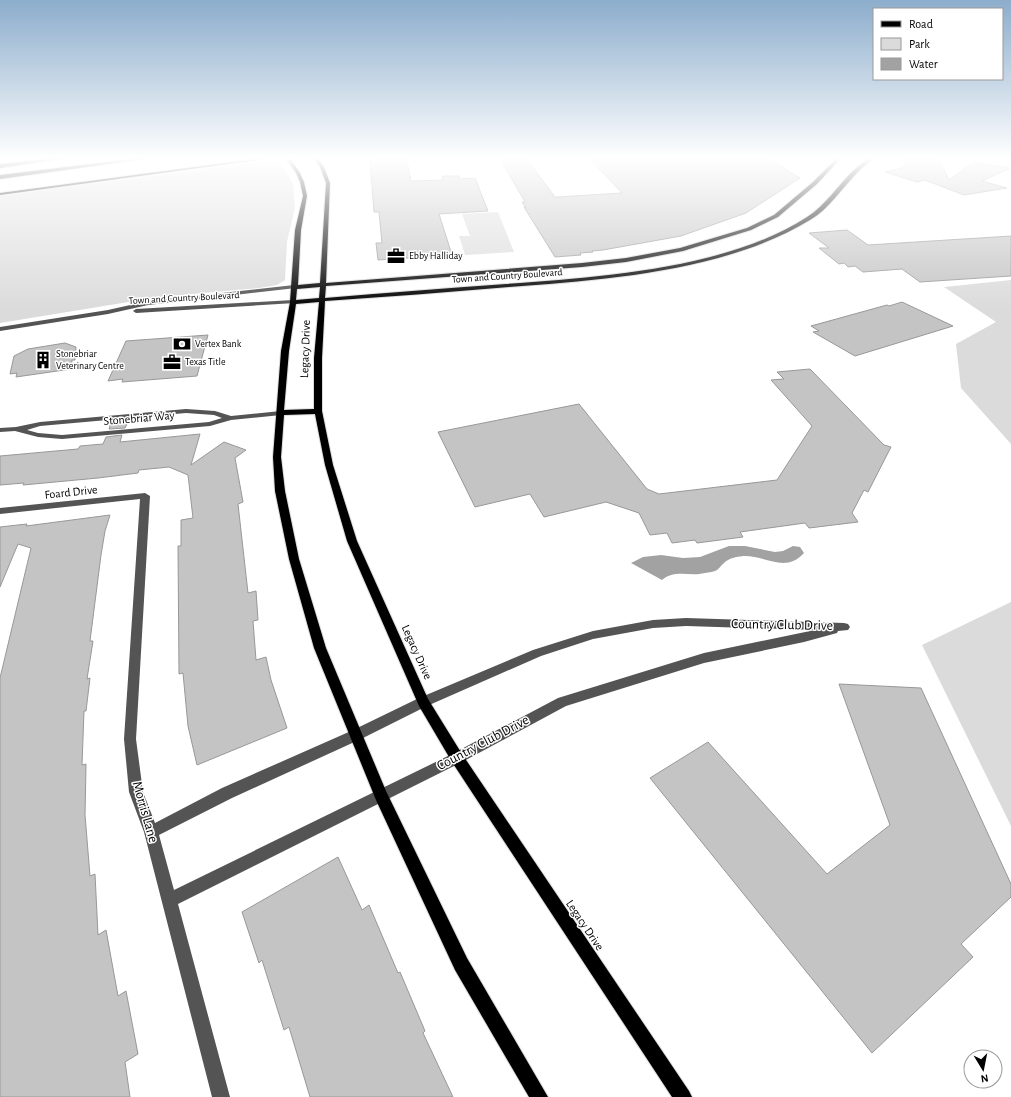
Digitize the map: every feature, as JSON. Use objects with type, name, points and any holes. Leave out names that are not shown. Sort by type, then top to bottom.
[{"type":"main road","name":"Legacy Drive","points":[[302,208],[298,230],[293,302],[285,351],[277,457],[280,491],[294,559],[320,648],[381,795],[462,964],[539,1097]]},
{"type":"main road","name":"Legacy Drive","points":[[327,208],[318,349],[318,411],[329,465],[352,541],[423,702],[457,758],[682,1097]]},
{"type":"main road","name":"Town and Country Boulevard","points":[[294,287],[582,265],[641,257],[703,244],[749,229],[776,216],[785,208]]},
{"type":"main road","name":"Town and Country Boulevard","points":[[293,302],[574,281],[651,270],[712,258],[761,243],[810,218],[822,208]]},
{"type":"main road","points":[[281,413],[318,411]]},
{"type":"street","name":"Town and Country Boulevard","points":[[0,329],[108,312],[148,303],[294,287]]},
{"type":"street","name":"Town and Country Boulevard","points":[[108,312],[293,302]]},
{"type":"street","points":[[15,429],[40,424],[186,411],[215,413],[230,418]]},
{"type":"street","name":"Stonebriar Way","points":[[0,430],[15,429],[38,435],[62,437],[210,424],[230,418],[281,413]]},
{"type":"street","points":[[141,430],[148,414]]},
{"type":"street","name":"Foard Drive","points":[[0,512],[145,496]]},
{"type":"street","name":"Morris Lane","points":[[145,496],[130,739],[136,792],[151,832],[221,1097]]},
{"type":"street","name":"Country Club Drive","points":[[151,832],[227,793],[356,735],[423,702],[537,653],[592,636],[652,624],[686,622],[844,626],[804,638],[704,658],[562,702],[457,758],[169,900]]},
{"type":"green space","points":[[0,208],[295,208],[287,242],[285,280],[277,285],[159,297],[0,323]]},
{"type":"green space","points":[[498,212],[514,252],[465,255],[459,236],[470,236],[462,214]]},
{"type":"green space","points":[[1011,280],[1011,444],[961,388],[956,344],[996,322],[944,287]]},
{"type":"green space","points":[[1011,602],[1011,826],[922,645]]},
{"type":"water","points":[[729,546],[745,546],[775,552],[783,551],[793,546],[800,547],[804,553],[797,559],[782,563],[751,556],[743,556],[728,560],[714,571],[699,574],[677,574],[662,580],[631,563],[643,557],[661,555],[683,558],[700,557]]},
{"type":"building","points":[[374,208],[487,208],[488,211],[439,214],[452,255],[378,260],[376,243],[382,243],[379,212],[374,212]]},
{"type":"building","points":[[525,208],[753,208],[746,213],[681,236],[580,253],[581,255],[555,257]]},
{"type":"building","points":[[847,230],[868,245],[1011,236],[1011,276],[920,282],[902,269],[863,272],[855,266],[848,267],[844,263],[839,264],[819,248],[829,248],[809,233]]},
{"type":"building","points":[[902,302],[953,326],[855,356],[813,332],[819,331],[811,326],[887,305],[889,306]]},
{"type":"building","points":[[208,335],[197,376],[122,382],[123,379],[108,381],[126,341]]},
{"type":"building","name":"Stonebriar Veterinary Centre","points":[[65,343],[76,347],[75,360],[72,360],[71,369],[16,377],[17,373],[10,374],[14,356],[28,349]]},
{"type":"building","points":[[810,369],[884,445],[891,447],[868,492],[864,490],[852,513],[858,522],[809,528],[805,523],[740,532],[743,537],[697,543],[695,540],[672,543],[667,533],[650,535],[639,513],[606,502],[544,517],[530,494],[475,507],[438,432],[579,404],[647,489],[659,494],[777,480],[812,426],[771,380],[784,379],[777,372]]},
{"type":"building","points":[[128,422],[125,428],[109,429],[111,423]]},
{"type":"building","points":[[200,434],[191,465],[224,442],[246,450],[235,458],[243,502],[238,504],[248,593],[256,591],[258,620],[253,621],[256,660],[266,657],[271,680],[287,728],[197,765],[188,726],[183,673],[179,674],[178,546],[181,546],[181,520],[193,518],[188,475],[169,467],[139,470],[138,473],[98,478],[23,485],[24,483],[0,485],[0,456],[78,449],[80,446],[103,444],[106,437],[122,435],[120,442]]},
{"type":"building","points":[[110,515],[105,531],[101,555],[90,641],[93,641],[87,679],[90,678],[86,711],[84,711],[82,765],[86,764],[85,815],[90,876],[95,874],[98,935],[106,930],[118,996],[126,991],[138,1054],[125,1062],[130,1097],[0,1097],[0,678],[31,548],[18,544],[0,587],[0,527],[27,524],[26,526]]},
{"type":"building","points":[[839,684],[921,688],[1011,884],[1011,897],[961,944],[973,957],[872,1053],[650,778],[708,742],[827,874],[890,825]]},
{"type":"building","points":[[338,857],[362,910],[369,905],[425,1031],[423,1033],[453,1097],[310,1097],[289,1027],[284,1030],[262,960],[259,963],[242,912]]},
{"type":"place","name":"Ebby Halliday","points":[[396,256]]},
{"type":"place","name":"Vertex Bank","points":[[182,344]]},
{"type":"place","name":"Stonebriar Veterinary Centre","points":[[43,360]]},
{"type":"place","name":"Texas Title","points":[[172,362]]}]
